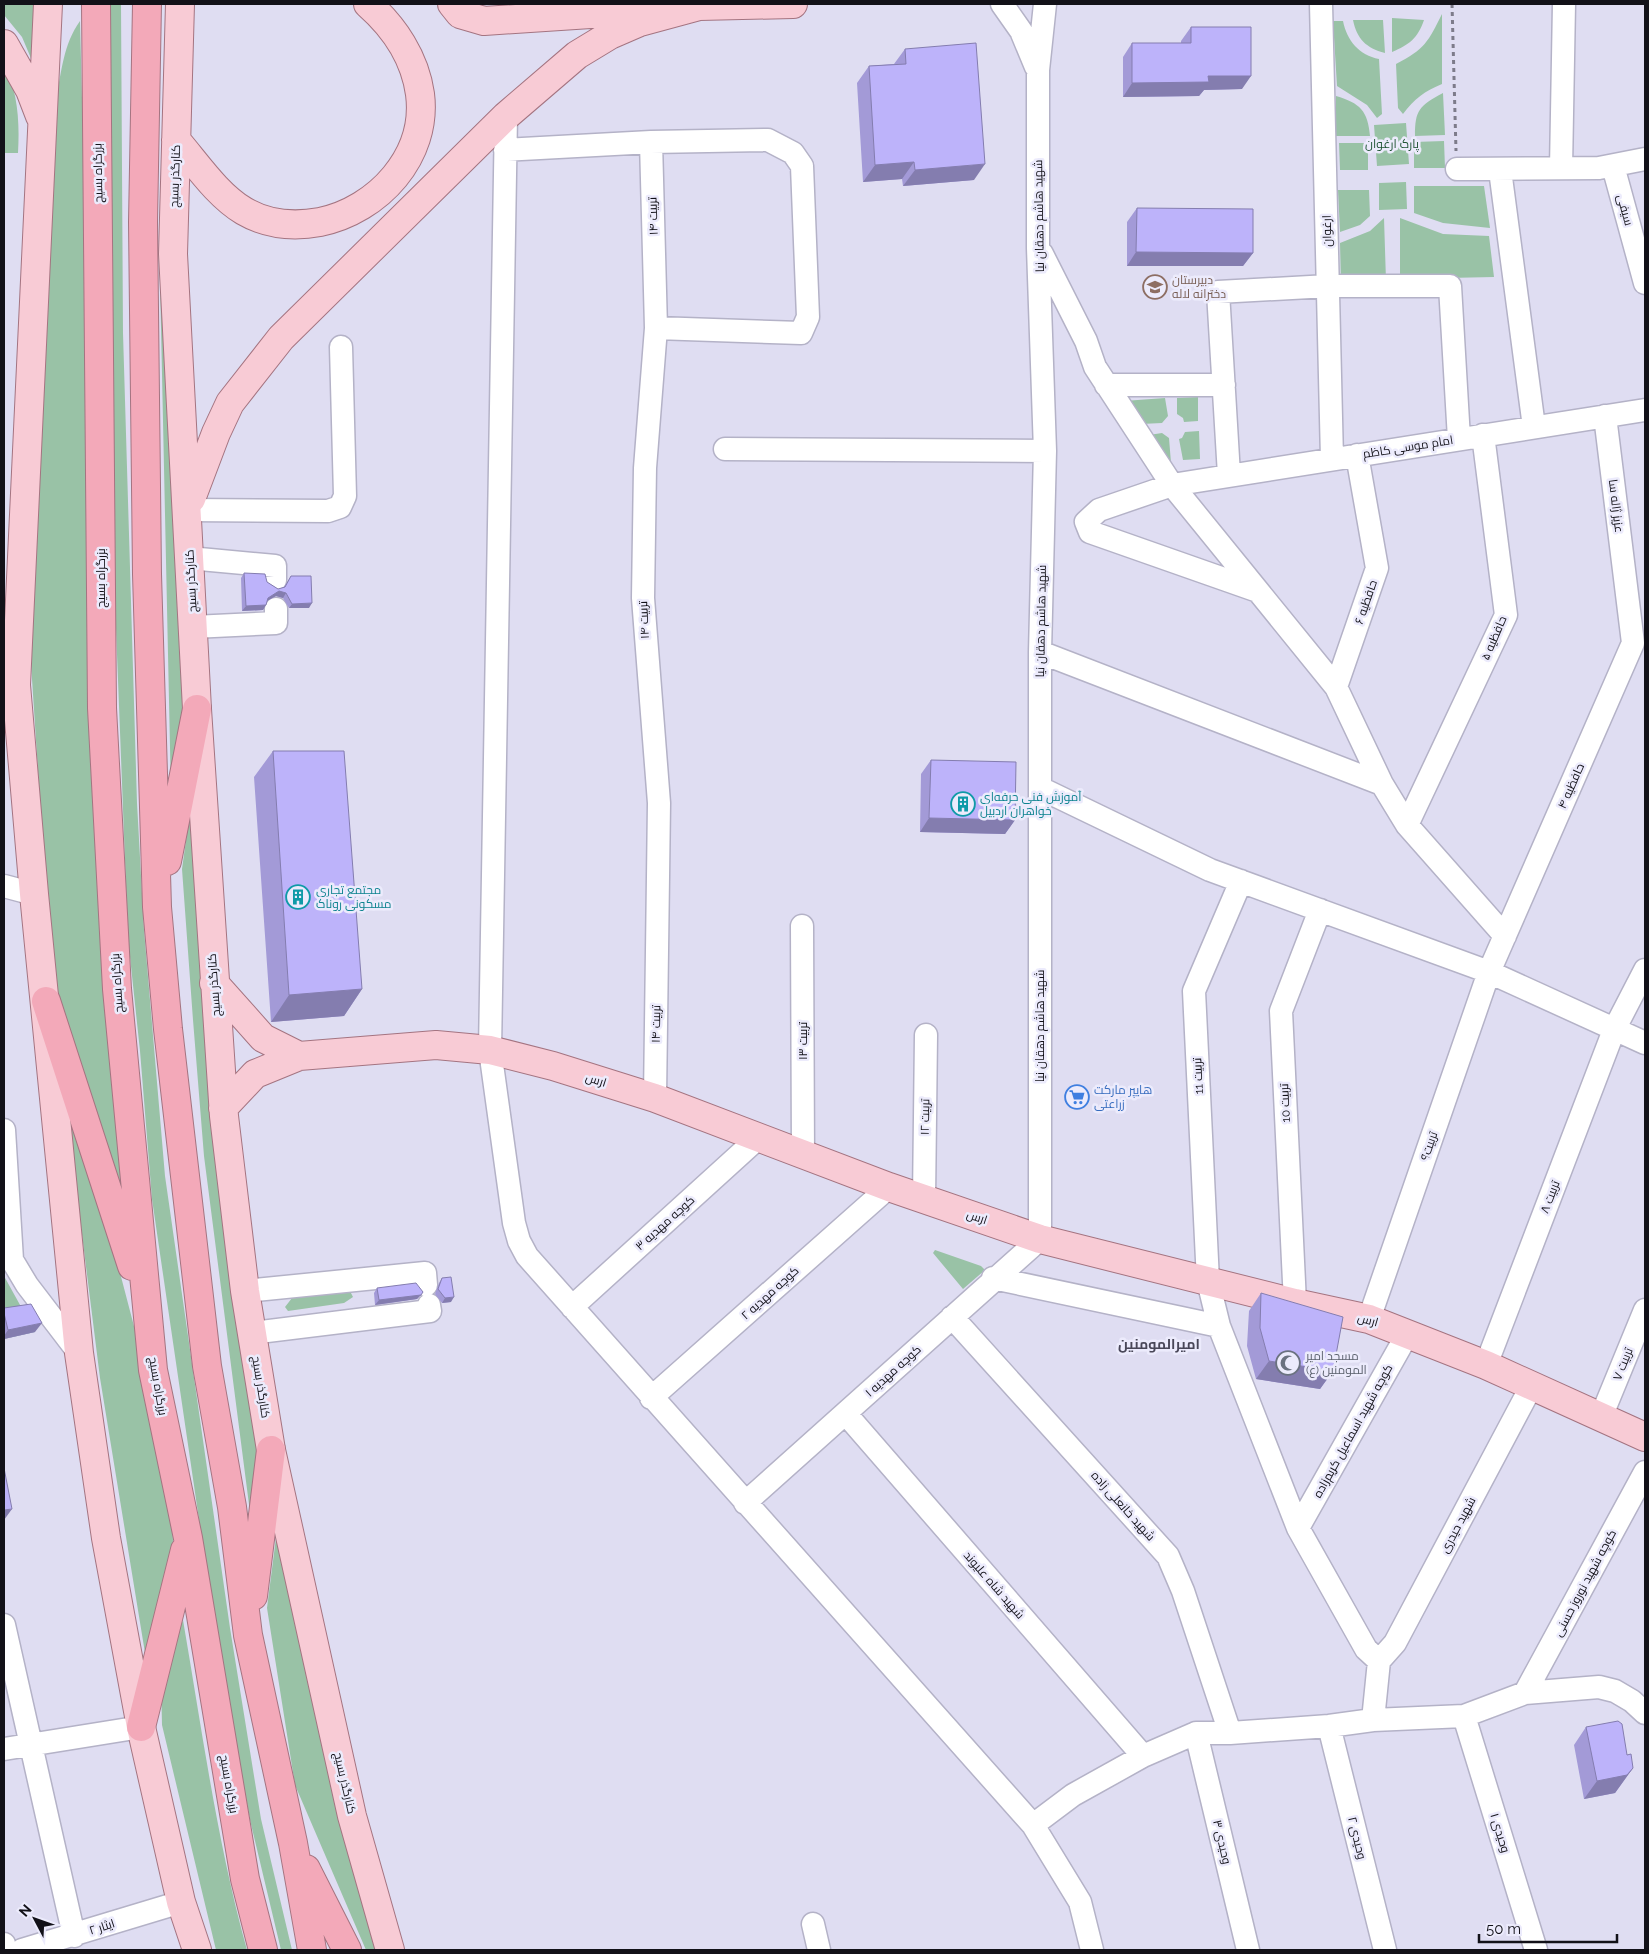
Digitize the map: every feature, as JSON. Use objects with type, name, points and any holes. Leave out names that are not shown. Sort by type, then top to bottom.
[{"type":"highway","name":"بزرگراه بسیج","points":[[96,4],[102,708],[117,989],[153,1370],[188,1538],[246,1879],[263,1950]]},
{"type":"highway","points":[[147,4],[142,222],[147,574],[157,907],[168,1029],[207,1366],[232,1507],[248,1635],[293,1843],[312,1950]]},
{"type":"highway","points":[[157,907],[197,709]]},
{"type":"highway","points":[[46,1001],[148,1317]]},
{"type":"highway","points":[[248,1635],[272,1450]]},
{"type":"highway","points":[[141,1727],[188,1538]]},
{"type":"highway","points":[[293,1843],[347,1950]]},
{"type":"main road","points":[[48,4],[44,126],[10,686],[46,1001],[79,1353],[106,1538],[141,1727],[181,1902],[197,1950]]},
{"type":"main road","name":"کنارگذر بسیج","points":[[180,4],[173,254],[197,709],[223,1108],[245,1291],[272,1450],[352,1816],[390,1950]]},
{"type":"main road","points":[[176,140],[221,192],[243,211],[270,223],[303,225],[331,220],[357,210],[370,201],[382,192],[400,172],[412,148],[418,122],[420,95],[408,52],[386,22],[368,4]]},
{"type":"main road","points":[[452,4],[460,14],[484,21],[693,7],[793,4]]},
{"type":"main road","points":[[188,510],[216,433],[230,403],[281,338],[506,116],[577,55],[610,35],[640,22],[693,7]]},
{"type":"main road","points":[[4,44],[30,90],[44,126]]},
{"type":"main road","points":[[214,983],[263,1038],[299,1056]]},
{"type":"main road","name":"ارس","points":[[299,1056],[436,1045],[490,1050],[553,1066],[654,1098],[803,1156],[1040,1239],[1295,1303],[1369,1319],[1486,1365],[1645,1438]]},
{"type":"main road","points":[[223,1108],[255,1074],[299,1056]]},
{"type":"street","points":[[1002,4],[1021,31],[1038,70]]},
{"type":"street","name":"شهید هاشم دهقان نیا","points":[[1040,1239],[1040,652],[1045,451],[1038,248],[1038,70],[1045,4]]},
{"type":"street","name":"ارغوان","points":[[1321,4],[1332,459]]},
{"type":"street","points":[[1561,168],[1564,4]]},
{"type":"street","points":[[506,116],[490,1050],[514,1223],[519,1241],[527,1256],[651,1398],[1033,1825],[1080,1902],[1092,1950]]},
{"type":"street","points":[[505,150],[651,142],[768,140],[793,153],[802,166],[808,317],[801,333],[656,328]]},
{"type":"street","name":"تربیت ۱۴","points":[[651,142],[656,328],[645,468],[643,579],[646,651],[659,804],[654,1098]]},
{"type":"street","points":[[1457,169],[1500,170],[1613,166],[1645,159]]},
{"type":"street","name":"سیفی","points":[[1613,166],[1645,283]]},
{"type":"street","points":[[1500,170],[1534,427]]},
{"type":"street","points":[[1038,248],[1106,385],[1172,485],[1336,687],[1382,784],[1407,825],[1505,936]]},
{"type":"street","points":[[1229,476],[1218,292],[1328,286],[1450,286],[1459,439]]},
{"type":"street","points":[[188,510],[328,511],[340,507],[345,496],[341,347]]},
{"type":"street","points":[[1106,385],[1224,386]]},
{"type":"street","name":"امام موسی کاظم","points":[[1258,591],[1090,532],[1086,522],[1099,510],[1172,485],[1645,410]]},
{"type":"street","name":"عزیز ژاله سا","points":[[1604,416],[1627,596]]},
{"type":"street","name":"حافظیه ۵","points":[[1407,825],[1506,614],[1483,435]]},
{"type":"street","points":[[725,449],[1045,451]]},
{"type":"street","name":"حافظیه ۶","points":[[1336,687],[1377,568],[1357,455]]},
{"type":"street","points":[[189,558],[275,566],[275,580]]},
{"type":"street","name":"حافظیه ۴","points":[[1489,972],[1633,643],[1627,596]]},
{"type":"street","points":[[193,627],[276,624],[276,609]]},
{"type":"street","points":[[1040,652],[1382,784]]},
{"type":"street","points":[[1040,788],[1210,870],[1489,972],[1645,1043]]},
{"type":"street","name":"تربیت 11","points":[[1241,880],[1194,991],[1208,1280],[1219,1326],[1298,1528],[1366,1649],[1379,1661]]},
{"type":"street","points":[[4,886],[34,894]]},
{"type":"street","name":"تربیت 10","points":[[1295,1303],[1281,1011],[1320,910]]},
{"type":"street","name":"تربیت ۱۳","points":[[802,926],[803,1156]]},
{"type":"street","name":"تربیت ۸","points":[[1486,1365],[1614,1030],[1645,970]]},
{"type":"street","name":"تربیت۹","points":[[1369,1319],[1489,972]]},
{"type":"street","name":"تربیت ۱۲","points":[[924,1199],[926,1035]]},
{"type":"street","points":[[4,1130],[8,1252],[27,1285],[79,1353]]},
{"type":"street","name":"کوچه مهدیه ۳","points":[[572,1307],[757,1139]]},
{"type":"street","name":"کوچه مهدیه ۲","points":[[651,1398],[889,1187]]},
{"type":"street","name":"کوچه مهدیه ۱","points":[[745,1503],[846,1414],[993,1278],[1040,1239]]},
{"type":"street","points":[[245,1291],[425,1273],[430,1311],[252,1333]]},
{"type":"street","points":[[993,1278],[1219,1326]]},
{"type":"street","name":"تربیت ۷","points":[[1601,1417],[1645,1310]]},
{"type":"street","name":"شهید خانعلی زاده","points":[[952,1317],[1168,1556],[1230,1733]]},
{"type":"street","name":"کوچه شهید اسماعیل کریم‌زاده","points":[[1298,1528],[1408,1333]]},
{"type":"street","name":"شهید حیدری","points":[[1379,1661],[1395,1643],[1532,1386]]},
{"type":"street","name":"شهید شاه علیوند","points":[[846,1414],[1143,1756]]},
{"type":"street","name":"کوچه شهید نوروز حسنی","points":[[1525,1693],[1645,1472]]},
{"type":"street","points":[[4,1625],[74,1936]]},
{"type":"street","points":[[1373,1720],[1379,1661]]},
{"type":"street","points":[[1033,1825],[1073,1795],[1143,1756],[1196,1733],[1230,1733],[1329,1726],[1373,1720],[1464,1716],[1525,1693],[1599,1687],[1615,1692],[1632,1701],[1645,1713]]},
{"type":"street","name":"وحیدی ۱","points":[[1464,1716],[1536,1950]]},
{"type":"street","name":"وحیدی ۲","points":[[1329,1726],[1385,1950]]},
{"type":"street","points":[[4,1749],[141,1727]]},
{"type":"street","name":"وحیدی ۳","points":[[1196,1733],[1248,1950]]},
{"type":"street","name":"ایثار ۲","points":[[22,1950],[74,1936],[181,1902]]},
{"type":"street","points":[[813,1924],[819,1950]]},
{"type":"street","points":[[4,1944],[5,1950]]},
{"type":"path","points":[[1452,4],[1457,169]]},
{"type":"green space","points":[[4,4],[36,4],[33,63],[22,37],[4,15]]},
{"type":"green space","points":[[111,4],[121,4],[123,333],[137,803],[144,930],[165,1176],[230,1628],[261,1819],[292,1950],[281,1950],[250,1820],[214,1622],[152,1199],[140,1051],[128,938],[113,551],[109,148]]},
{"type":"green space","points":[[1442,14],[1442,84],[1420,96],[1403,114],[1398,108],[1396,64],[1425,44]]},
{"type":"green space","points":[[1392,18],[1424,20],[1419,32],[1412,40],[1392,52]]},
{"type":"green space","points":[[1353,20],[1383,20],[1385,53],[1363,42]]},
{"type":"green space","points":[[80,21],[89,369],[92,684],[122,1197],[56,993],[46,894],[28,596],[56,98],[70,39]]},
{"type":"green space","points":[[1333,21],[1343,21],[1348,35],[1355,46],[1366,54],[1379,59],[1382,114],[1377,118],[1367,105],[1337,86]]},
{"type":"green space","points":[[4,60],[17,105],[18,153],[4,153]]},
{"type":"green space","points":[[1443,93],[1445,135],[1415,136],[1416,120],[1420,110],[1424,105]]},
{"type":"green space","points":[[1336,96],[1357,105],[1361,109],[1367,120],[1370,136],[1336,136]]},
{"type":"green space","name":"پارک ارغوان","points":[[1406,123],[1409,164],[1377,166],[1374,125]]},
{"type":"green space","points":[[1444,141],[1445,168],[1414,168],[1414,142]]},
{"type":"green space","points":[[1339,143],[1368,143],[1368,170],[1340,170]]},
{"type":"green space","points":[[1406,182],[1407,209],[1379,210],[1379,183]]},
{"type":"green space","points":[[1414,186],[1484,186],[1490,228],[1443,223],[1414,213]]},
{"type":"green space","points":[[1338,190],[1369,190],[1370,216],[1360,225],[1340,232]]},
{"type":"green space","points":[[1384,218],[1386,281],[1341,285],[1340,243],[1370,231]]},
{"type":"green space","points":[[1400,218],[1443,234],[1489,236],[1494,277],[1400,279]]},
{"type":"green space","points":[[160,281],[184,710],[171,794]]},
{"type":"green space","points":[[1198,397],[1198,421],[1184,422],[1183,418],[1177,414],[1177,398]]},
{"type":"green space","points":[[1165,398],[1168,416],[1162,423],[1141,424],[1124,401]]},
{"type":"green space","points":[[1199,431],[1200,459],[1183,460],[1179,439],[1182,438],[1185,432]]},
{"type":"green space","points":[[1162,433],[1169,438],[1171,463],[1149,435]]},
{"type":"green space","points":[[192,797],[263,1449],[251,1520],[204,1156],[182,869]]},
{"type":"green space","points":[[65,1099],[102,1204],[141,1353],[171,1504],[173,1541],[146,1659],[100,1378]]},
{"type":"green space","points":[[935,1250],[981,1266],[985,1270],[963,1289],[933,1253]]},
{"type":"green space","points":[[4,1276],[35,1332],[4,1339]]},
{"type":"green space","points":[[344,1289],[350,1291],[353,1297],[344,1303],[288,1311],[285,1307],[292,1298]]},
{"type":"green space","points":[[278,1522],[362,1900],[375,1950],[366,1950],[295,1785],[267,1608]]},
{"type":"green space","points":[[183,1620],[219,1827],[236,1909],[247,1950],[216,1950],[162,1725],[161,1682]]},
{"type":"building","points":[[1191,27],[1251,27],[1251,76],[1208,76],[1209,82],[1132,83],[1132,43],[1191,43]]},
{"type":"building","points":[[976,43],[985,164],[915,170],[914,162],[875,165],[869,66],[906,64],[905,49]]},
{"type":"building","points":[[1137,208],[1253,209],[1253,253],[1136,252]]},
{"type":"building","points":[[244,573],[265,574],[267,582],[278,589],[285,587],[291,576],[311,576],[312,603],[292,604],[286,593],[279,591],[268,598],[266,605],[246,606]]},
{"type":"building","name":"مجتمع تجاری مسکونی روناک","points":[[273,751],[344,751],[362,989],[289,995]]},
{"type":"building","name":"آموزش فنی حرفه‌ای خواهران اردبیل","points":[[931,760],[1016,762],[1015,820],[929,818]]},
{"type":"building","points":[[451,1277],[454,1297],[445,1298],[438,1289],[442,1278]]},
{"type":"building","points":[[416,1283],[423,1292],[421,1295],[379,1300],[377,1288]]},
{"type":"building","points":[[1261,1293],[1343,1317],[1333,1371],[1269,1361],[1260,1328]]},
{"type":"building","points":[[31,1304],[42,1323],[8,1330],[4,1308]]},
{"type":"building","points":[[4,1468],[12,1509],[4,1510]]},
{"type":"building","points":[[1618,1721],[1622,1724],[1627,1755],[1631,1754],[1633,1768],[1627,1775],[1597,1781],[1586,1727]]},
{"type":"place","name":"دبیرستان دخترانه لاله","points":[[1155,287]]},
{"type":"place","name":"آموزش فنی حرفه‌ای خواهران اردبیل","points":[[963,804]]},
{"type":"place","name":"مجتمع تجاری مسکونی روناک","points":[[298,897]]},
{"type":"place","name":"هایپر مارکت زراعتی","points":[[1077,1097]]},
{"type":"place","name":"مسجد امیر المومنین (ع)","points":[[1288,1363]]},
{"type":"district","name":"امیرالمومنین","points":[[1159,1344]]}]
